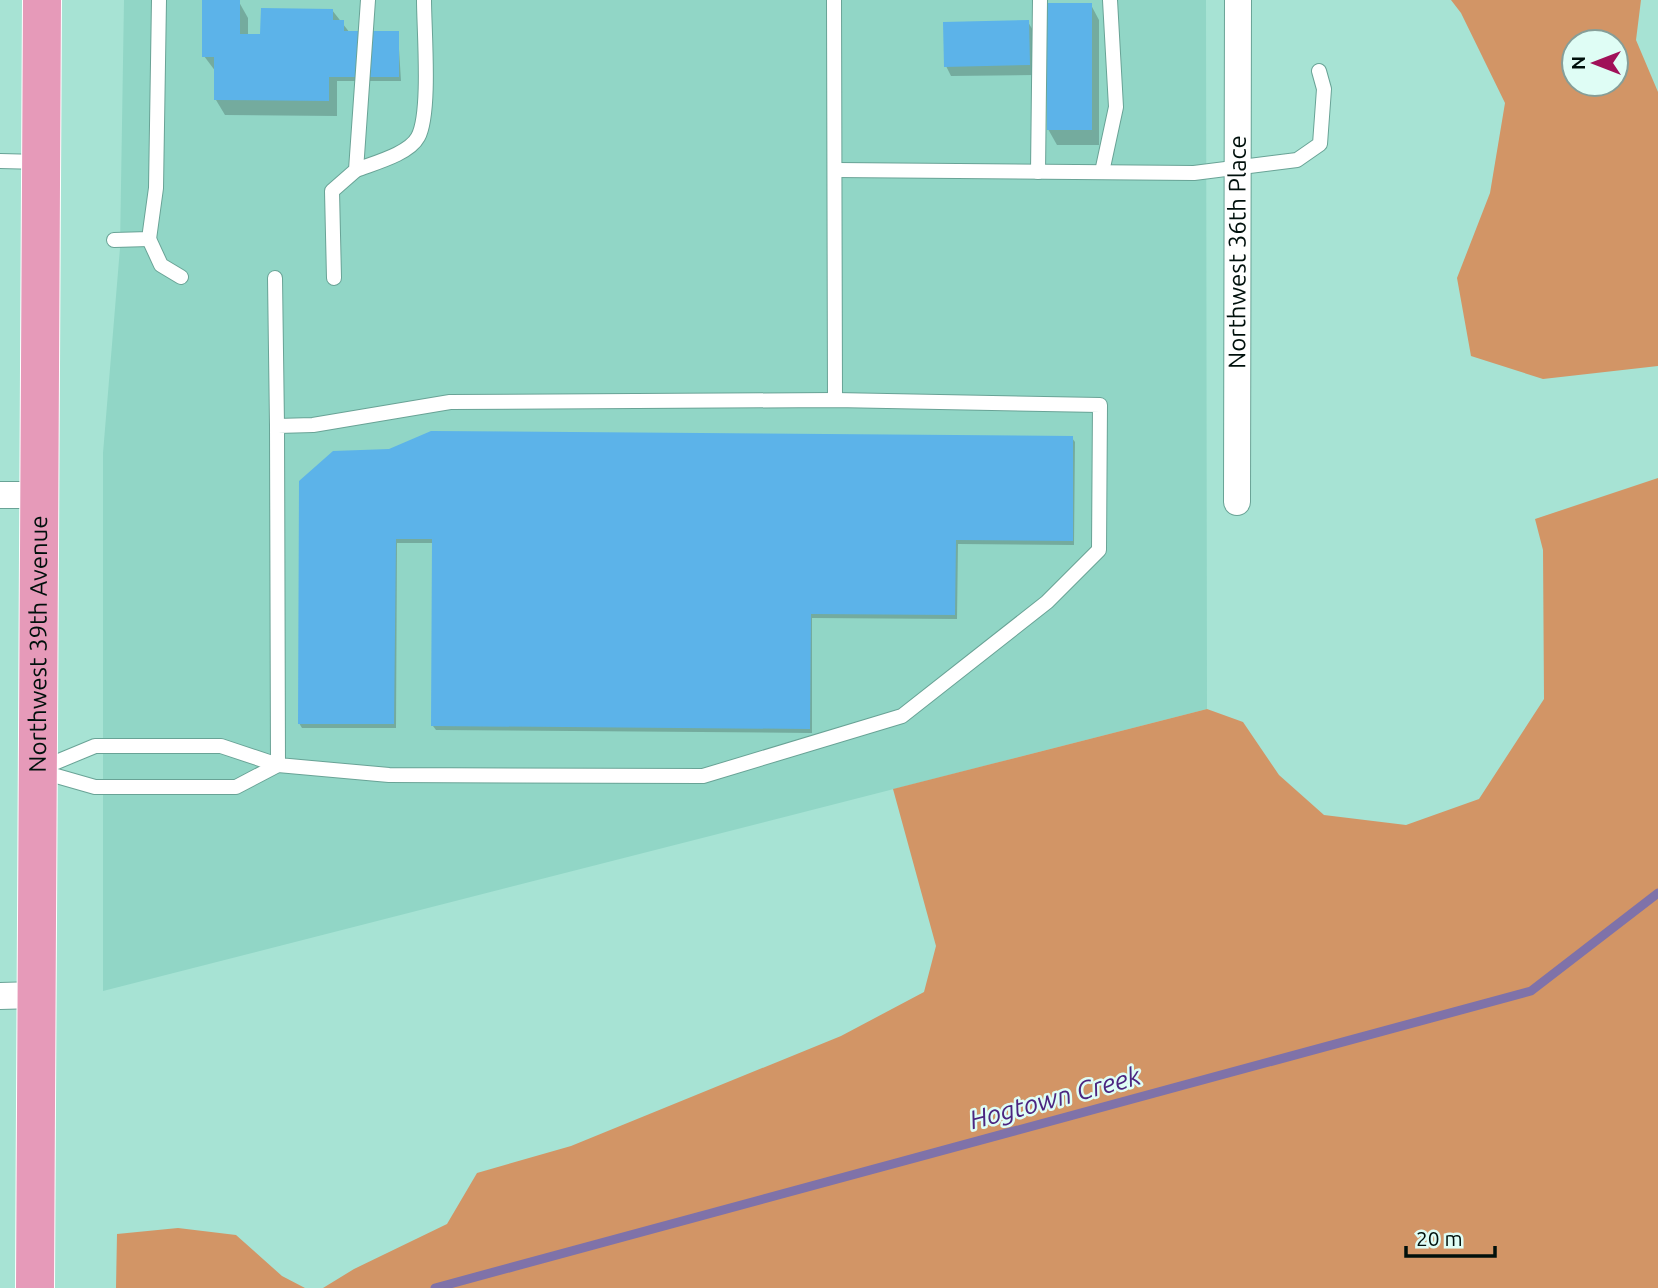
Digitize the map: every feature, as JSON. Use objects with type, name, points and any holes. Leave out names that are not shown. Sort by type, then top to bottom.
[{"type":"main road","name":"Northwest 39th Avenue","points":[[35,1288],[18,996],[36,771],[42,0]]},
{"type":"street","name":"Northwest 36th Place","points":[[1237,502],[1238,0]]},
{"type":"street","points":[[0,495],[38,495]]},
{"type":"lane","points":[[159,0],[156,188],[149,239],[160,265],[181,277]]},
{"type":"lane","points":[[356,170],[368,0]]},
{"type":"lane","points":[[334,278],[332,191],[356,170],[397,153],[418,139],[424,117],[424,0]]},
{"type":"lane","points":[[834,0],[835,400]]},
{"type":"lane","points":[[1038,172],[1040,0]]},
{"type":"lane","points":[[1101,172],[1116,107],[1111,0]]},
{"type":"lane","points":[[836,170],[1237,170],[1297,160],[1320,144],[1324,89],[1318,71]]},
{"type":"lane","points":[[0,161],[41,162]]},
{"type":"lane","points":[[114,240],[149,239]]},
{"type":"lane","points":[[275,278],[278,765]]},
{"type":"lane","points":[[36,771],[95,746],[221,746],[278,765],[389,775],[703,776],[902,716],[1047,603],[1099,550],[1100,405],[835,400],[450,402],[313,425],[277,426]]},
{"type":"lane","points":[[36,771],[95,787],[236,787],[278,765]]},
{"type":"shaded area","points":[[124,0],[1206,0],[1207,709],[103,991],[103,453],[120,248]]},
{"type":"shaded area","points":[[1451,0],[1641,0],[1636,40],[1658,92],[1658,366],[1543,379],[1471,356],[1457,278],[1490,193],[1505,103],[1461,13]]},
{"type":"shaded area","points":[[1658,478],[1658,1288],[323,1288],[354,1269],[447,1224],[477,1173],[571,1146],[841,1036],[924,992],[936,946],[893,789],[1207,709],[1243,722],[1279,775],[1324,815],[1406,825],[1479,799],[1544,699],[1543,550],[1535,519]]},
{"type":"shaded area","points":[[178,1228],[236,1235],[282,1276],[305,1288],[116,1288],[117,1234]]},
{"type":"building","points":[[202,0],[240,0],[240,34],[260,34],[261,8],[333,9],[333,20],[344,20],[344,31],[399,31],[399,77],[329,77],[329,101],[214,100],[214,57],[202,57]]},
{"type":"building","points":[[1047,3],[1092,3],[1092,130],[1047,130]]},
{"type":"building","points":[[1029,20],[1030,65],[944,67],[943,22]]},
{"type":"building","points":[[431,431],[1073,436],[1073,541],[956,540],[955,615],[811,614],[810,729],[431,726],[432,539],[396,539],[394,724],[298,724],[299,481],[333,451],[389,449]]},
{"type":"waterway","name":"Hogtown Creek","points":[[435,1288],[1531,991],[1658,893]]}]
